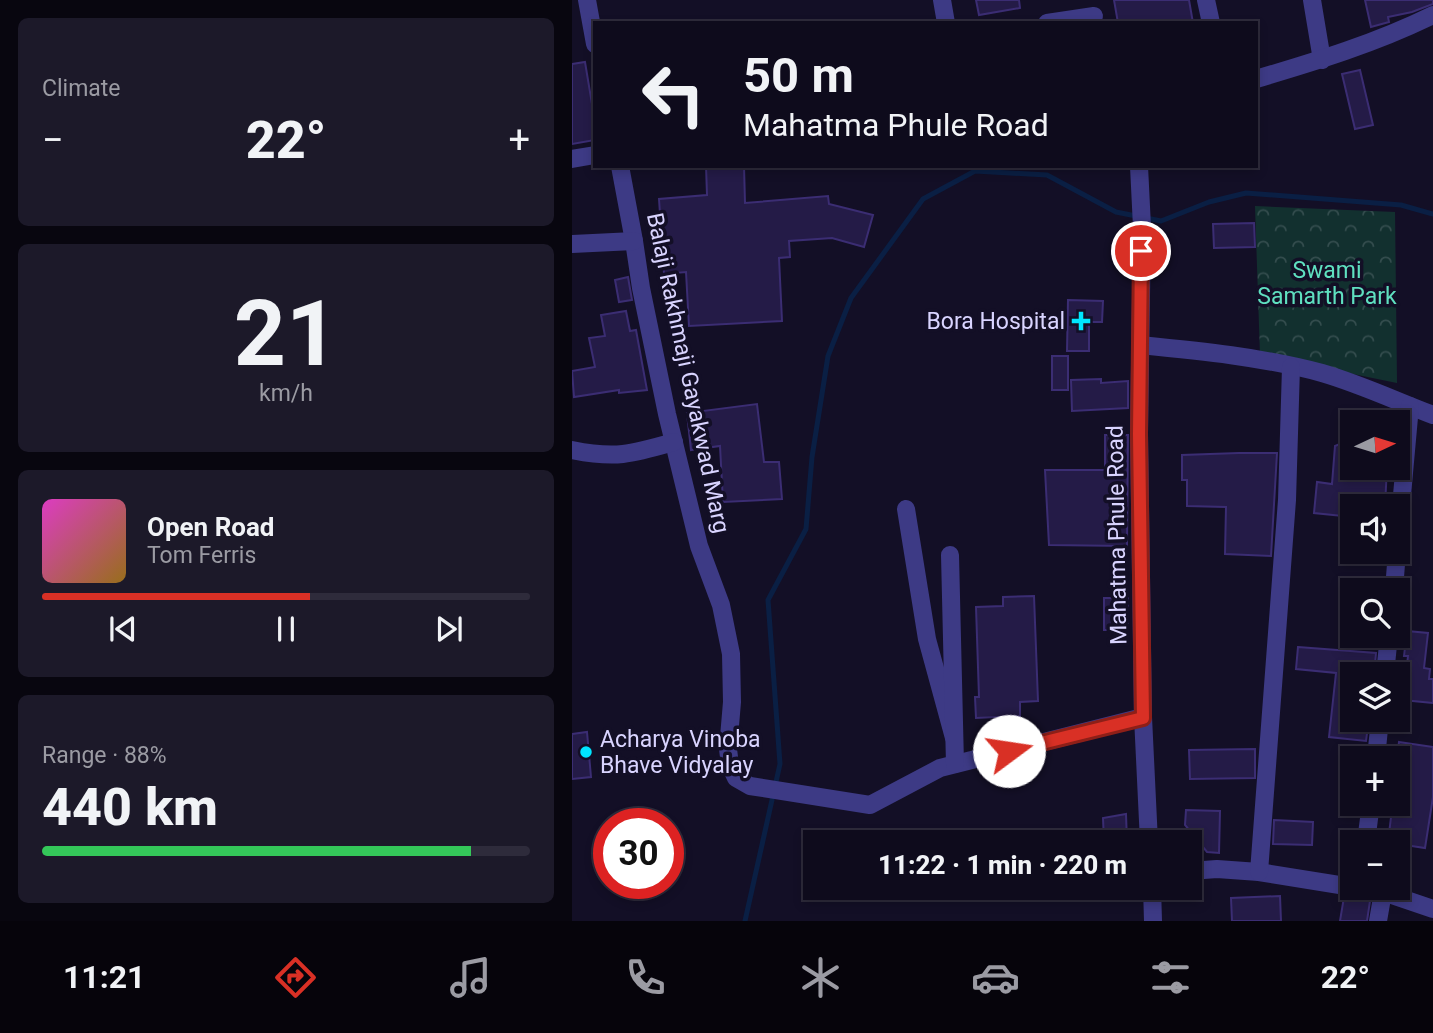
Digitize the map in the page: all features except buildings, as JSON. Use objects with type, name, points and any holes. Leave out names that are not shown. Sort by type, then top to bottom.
[{"type":"street","points":[[587,0],[593,33]]},
{"type":"street","points":[[942,0],[946,21]]},
{"type":"street","points":[[1206,0],[1211,21]]},
{"type":"street","points":[[1312,0],[1322,60]]},
{"type":"street","points":[[1056,21],[1094,13]]},
{"type":"street","points":[[1258,78],[1322,60],[1394,34],[1433,15]]},
{"type":"street","points":[[572,159],[593,155]]},
{"type":"street","name":"Balaji Rakhmaji Gayakwad Marg","points":[[620,168],[641,288],[674,442],[699,545],[721,604],[731,654],[732,702],[728,749],[730,765],[736,778],[749,786],[870,805],[940,768],[955,764]]},
{"type":"street","name":"Mahatma Phule Road","points":[[1139,169],[1142,227],[1139,434],[1143,718],[1148,830]]},
{"type":"street","points":[[572,244],[634,241]]},
{"type":"street","points":[[1140,345],[1249,357],[1321,373],[1373,390],[1433,415]]},
{"type":"street","points":[[1259,872],[1287,500],[1291,367]]},
{"type":"street","points":[[1402,494],[1410,406]]},
{"type":"street","points":[[572,450],[603,456],[630,455],[674,442]]},
{"type":"street","points":[[906,509],[927,639],[954,738]]},
{"type":"street","points":[[949,555],[955,764],[1143,718]]},
{"type":"street","points":[[1202,870],[1259,872],[1340,885]]},
{"type":"street","points":[[1152,900],[1153,921]]},
{"type":"street","points":[[1378,921],[1382,900]]},
{"type":"street","points":[[1407,900],[1433,909]]},
{"type":"green space","name":"Swami Samarth Park","points":[[1255,206],[1395,212],[1397,383],[1260,355]]},
{"type":"waterway","points":[[745,921],[780,764],[768,600],[806,529],[812,457],[828,356],[851,298],[923,199],[975,171],[1047,175],[1116,212],[1161,221],[1209,202],[1246,193],[1401,205],[1433,214]]},
{"type":"place","name":"Bora Hospital","points":[[1081,321]]},
{"type":"place","name":"Acharya Vinoba Bhave Vidyalay","points":[[586,752]]},
{"type":"route","points":[[1009,751],[1143,718],[1139,434],[1141,251]]}]
